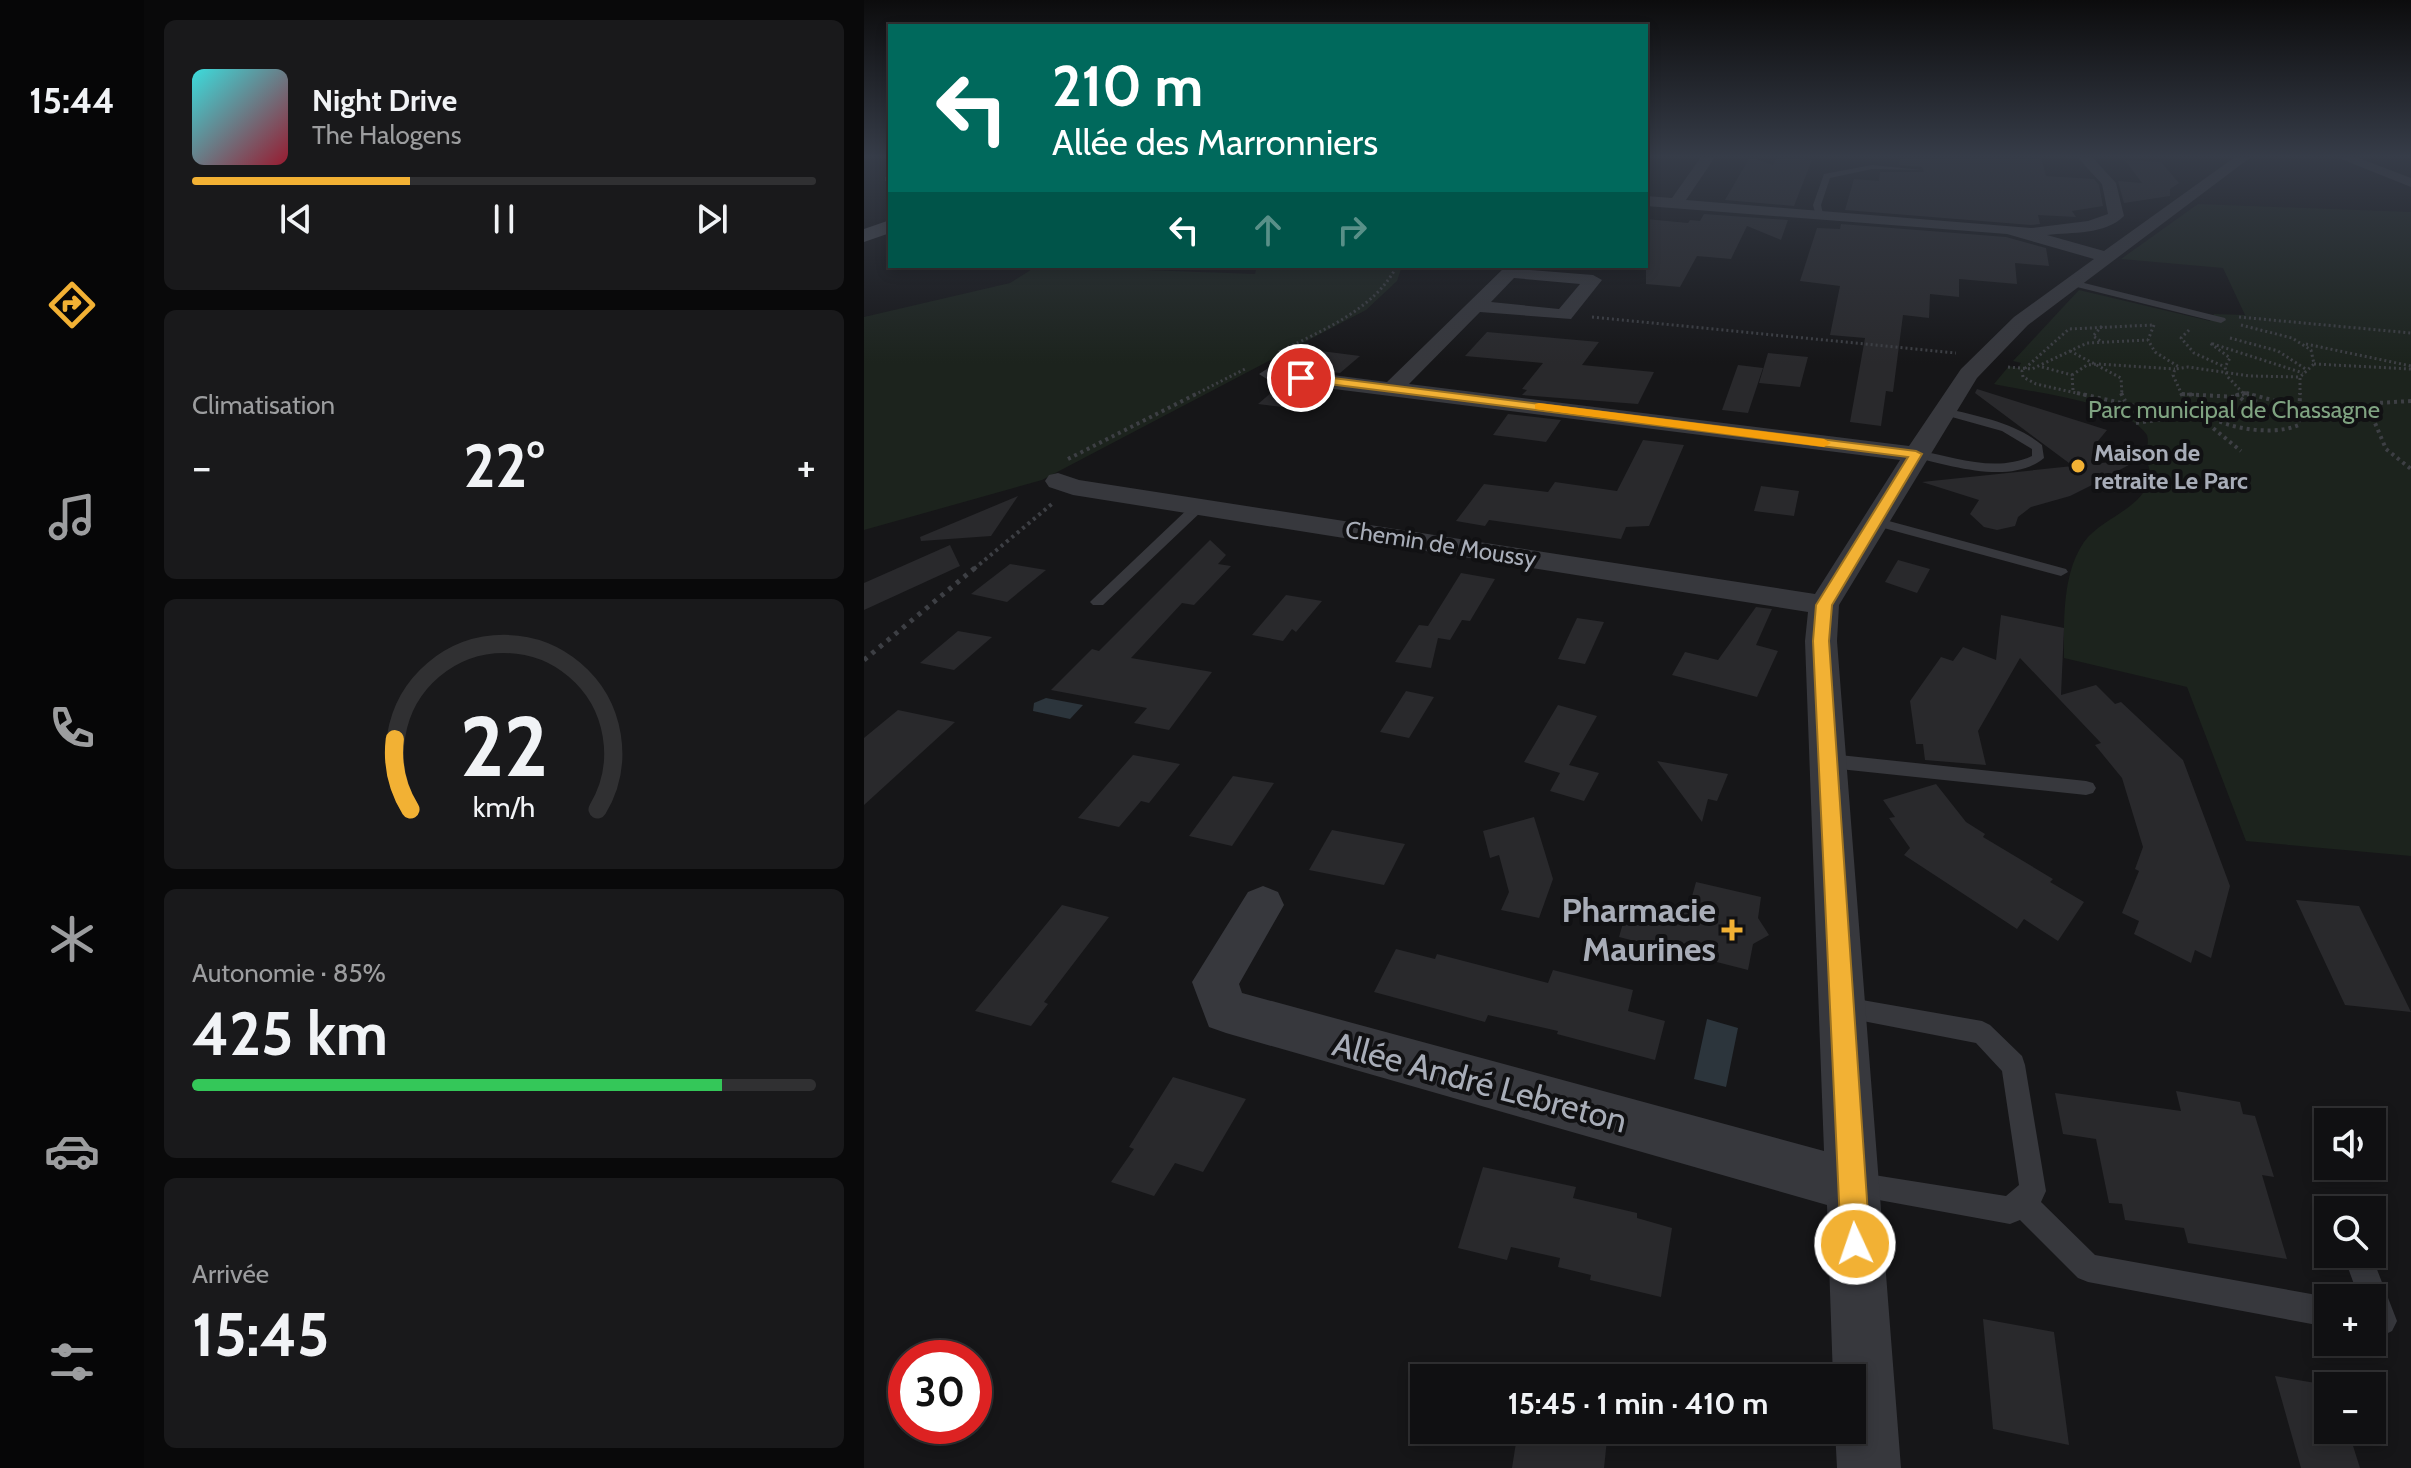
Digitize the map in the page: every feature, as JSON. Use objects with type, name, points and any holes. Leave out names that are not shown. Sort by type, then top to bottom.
[{"type":"street","points":[[1947,226],[2031,233],[2070,226]]},
{"type":"street","points":[[1869,1468],[1821,641],[1824,605],[1969,374],[2021,321],[2149,226]]},
{"type":"street","points":[[864,236],[888,227]]},
{"type":"street","points":[[2031,233],[2053,244],[2106,257]]},
{"type":"street","points":[[1392,389],[1464,314],[1510,272],[1593,280],[1564,315],[1476,306]]},
{"type":"street","points":[[1266,364],[1392,389],[1916,454]]},
{"type":"street","name":"Chemin de Moussy","points":[[1065,484],[1824,605]]},
{"type":"street","name":"Allée André Lebreton","points":[[1263,905],[1215,982],[1226,1011],[1852,1185]]},
{"type":"lane","points":[[2072,283],[2148,303],[2222,317]]},
{"type":"lane","points":[[2148,303],[2172,307],[2199,304]]},
{"type":"lane","points":[[1916,454],[1984,467],[2007,468],[2027,465],[2038,458],[2038,448],[2011,429],[1945,412]]},
{"type":"lane","points":[[1098,602],[1198,507]]},
{"type":"lane","points":[[1874,521],[2061,572]]},
{"type":"lane","points":[[1830,761],[2086,788]]},
{"type":"lane","points":[[1843,1008],[1982,1033],[2013,1065],[2033,1191],[2010,1210],[1852,1185]]},
{"type":"lane","points":[[2020,1201],[2088,1268],[2314,1309]]},
{"type":"path","points":[[864,660],[1065,484],[1044,474],[1057,464],[1266,364],[1365,304],[1396,268]]},
{"type":"path","points":[[1564,315],[1967,354],[2022,371],[2041,366],[2078,345],[2148,340]]},
{"type":"path","points":[[2222,317],[2411,333]]},
{"type":"path","points":[[2222,317],[2303,343],[2411,368]]},
{"type":"path","points":[[2022,371],[2069,329],[2160,323]]},
{"type":"path","points":[[2148,340],[2154,325]]},
{"type":"path","points":[[2102,326],[2093,336],[2103,342]]},
{"type":"path","points":[[2183,326],[2190,328],[2181,338],[2190,351],[2225,367],[2243,393],[2298,407]]},
{"type":"path","points":[[2220,335],[2278,351],[2304,374]]},
{"type":"path","points":[[2148,340],[2155,352],[2177,368]]},
{"type":"path","points":[[2225,367],[2230,358],[2210,343],[2227,346],[2304,374]]},
{"type":"path","points":[[2303,343],[2311,350],[2314,364]]},
{"type":"path","points":[[2069,350],[2121,378],[2121,392],[2126,402]]},
{"type":"path","points":[[2041,366],[2072,375],[2087,365],[2098,364],[2177,368],[2267,378],[2304,374]]},
{"type":"path","points":[[2136,423],[2200,414],[2256,429],[2280,432],[2296,429],[2304,374],[2314,364],[2411,368]]},
{"type":"path","points":[[2177,368],[2173,375],[2193,409],[2241,451]]},
{"type":"path","points":[[2022,371],[2027,381],[2184,417]]},
{"type":"path","points":[[2072,375],[2073,390]]},
{"type":"path","points":[[2237,397],[2243,393]]},
{"type":"path","points":[[2182,394],[2237,397],[2247,401],[2255,401],[2256,398]]},
{"type":"path","points":[[2411,401],[2377,403],[2372,416],[2386,449],[2411,469]]},
{"type":"green space","name":"Parc municipal de Chassagne","points":[[2168,226],[2411,226],[2411,856],[2246,841],[2187,687],[2064,658],[2066,598],[2072,568],[2084,542],[2092,533],[2131,505],[2146,488],[2150,477],[2146,456],[2147,435],[2135,423],[2099,406],[1994,384],[2009,366],[2018,368],[2021,363],[2013,361],[2079,290],[2210,321],[2214,314],[2245,315],[2223,268],[2121,259]]},
{"type":"green space","points":[[1034,268],[1255,274],[1256,268],[1401,268],[1397,281],[1366,310],[1042,480],[864,530],[864,317],[1010,283]]},
{"type":"shaded area","points":[[1046,698],[1083,705],[1070,719],[1033,711],[1034,703]]},
{"type":"shaded area","points":[[1707,1019],[1738,1028],[1726,1087],[1694,1079]]},
{"type":"building","points":[[1648,226],[1786,226],[1781,240],[1747,226],[1731,259],[1697,256],[1680,287],[1646,284]]},
{"type":"building","points":[[1841,226],[1860,226],[2006,237],[2046,248],[2049,266],[2015,263],[2017,284],[1959,279],[1959,297],[1930,294],[1929,318],[1903,315],[1893,392],[1886,391],[1881,426],[1850,422],[1865,338],[1830,335],[1840,286],[1800,281],[1817,228],[1840,229]]},
{"type":"building","points":[[1487,332],[1599,342],[1582,365],[1654,372],[1638,404],[1522,395],[1527,390],[1522,389],[1543,363],[1465,356]]},
{"type":"building","points":[[1321,351],[1360,356],[1340,373],[1301,368]]},
{"type":"building","points":[[1768,353],[1808,357],[1800,387],[1759,383]]},
{"type":"building","points":[[1738,365],[1763,368],[1748,413],[1722,410]]},
{"type":"building","points":[[1280,385],[1321,390],[1299,409],[1258,404]]},
{"type":"building","name":"Maison de retraite Le Parc","points":[[1977,389],[2107,430],[2098,441],[2102,463],[2138,460],[2101,480],[2101,487],[2096,483],[2070,496],[2031,507],[2018,517],[2015,526],[1997,530],[1984,527],[1970,514],[1979,500],[1922,482],[2073,466],[1975,393]]},
{"type":"building","points":[[1508,414],[1561,420],[1546,442],[1493,435]]},
{"type":"building","points":[[1643,440],[1684,445],[1649,526],[1626,527],[1621,539],[1489,520],[1485,526],[1456,521],[1484,484],[1548,492],[1555,482],[1617,491]]},
{"type":"building","points":[[1761,486],[1799,491],[1794,516],[1754,511]]},
{"type":"building","points":[[1018,496],[991,536],[921,541],[920,537]]},
{"type":"building","points":[[1210,540],[1226,555],[1218,564],[1231,566],[1194,605],[1182,603],[1131,658],[1212,672],[1169,730],[1134,723],[1147,708],[1051,690],[1092,649],[1099,651]]},
{"type":"building","points":[[950,545],[960,566],[864,610],[864,583]]},
{"type":"building","points":[[1898,560],[1930,569],[1917,593],[1885,582]]},
{"type":"building","points":[[1010,564],[1046,570],[1007,602],[971,594]]},
{"type":"building","points":[[1461,573],[1495,579],[1470,621],[1462,620],[1450,640],[1438,638],[1431,668],[1395,662],[1419,625],[1428,626]]},
{"type":"building","points":[[1286,595],[1322,601],[1296,632],[1292,629],[1283,641],[1252,635]]},
{"type":"building","points":[[1756,607],[1772,609],[1756,645],[1778,651],[1757,697],[1672,675],[1685,652],[1718,660]]},
{"type":"building","points":[[2001,615],[2064,628],[2061,695],[2096,685],[2115,704],[2121,702],[2183,760],[2230,886],[2211,958],[2195,950],[2191,963],[2134,934],[2139,921],[2122,913],[2139,871],[2135,869],[2143,847],[2122,778],[2095,745],[2101,743],[2020,658],[1978,731],[1986,765],[1925,760],[1923,744],[1916,744],[1910,701],[1941,657],[1953,661],[1963,647],[1996,660]]},
{"type":"building","points":[[1577,618],[1604,622],[1585,664],[1558,659]]},
{"type":"building","points":[[958,631],[992,637],[954,670],[920,663]]},
{"type":"building","points":[[1406,691],[1434,697],[1409,738],[1380,732]]},
{"type":"building","points":[[1558,705],[1597,716],[1569,765],[1599,773],[1584,801],[1550,791],[1560,773],[1524,762]]},
{"type":"building","points":[[898,710],[955,722],[864,805],[864,738]]},
{"type":"building","points":[[1133,755],[1180,764],[1149,803],[1141,801],[1119,827],[1078,818]]},
{"type":"building","points":[[1657,761],[1728,774],[1717,801],[1708,799],[1702,822]]},
{"type":"building","points":[[1233,776],[1274,783],[1232,846],[1189,836]]},
{"type":"building","points":[[1936,784],[1966,822],[1985,834],[1983,837],[2053,879],[2050,882],[2084,902],[2058,941],[2024,919],[2017,929],[1904,855],[1910,848],[1889,818],[1895,817],[1883,800]]},
{"type":"building","points":[[1534,817],[1553,879],[1539,918],[1501,910],[1509,892],[1499,855],[1490,858],[1483,831]]},
{"type":"building","points":[[1332,830],[1405,844],[1384,885],[1309,870]]},
{"type":"building","points":[[1696,882],[1761,897],[1758,918],[1769,935],[1753,944],[1748,970],[1619,937],[1629,902],[1688,911]]},
{"type":"building","points":[[2296,900],[2359,906],[2411,1012],[2345,1005]]},
{"type":"building","points":[[1062,905],[1109,917],[1044,1002],[1048,1004],[1031,1026],[975,1011]]},
{"type":"building","points":[[1396,949],[1435,959],[1437,954],[1548,983],[1553,970],[1633,990],[1628,1011],[1665,1021],[1655,1060],[1557,1034],[1558,1031],[1488,1015],[1485,1022],[1374,992]]},
{"type":"building","points":[[1173,1077],[1246,1099],[1203,1172],[1175,1163],[1154,1196],[1111,1182],[1134,1149],[1129,1147]]},
{"type":"building","points":[[2176,1091],[2240,1102],[2243,1114],[2255,1116],[2274,1177],[2262,1175],[2287,1259],[2188,1243],[2184,1228],[2125,1220],[2122,1204],[2109,1203],[2096,1139],[2063,1134],[2055,1093],[2181,1111]]},
{"type":"building","points":[[1483,1167],[1576,1187],[1573,1198],[1637,1213],[1637,1218],[1672,1228],[1661,1297],[1590,1280],[1591,1275],[1558,1267],[1560,1258],[1511,1247],[1507,1260],[1458,1248]]},
{"type":"building","points":[[1983,1319],[2054,1332],[2069,1445],[1993,1429]]},
{"type":"building","points":[[2275,1376],[2314,1383],[2314,1444],[2352,1444],[2360,1468],[2301,1468]]},
{"type":"building","points":[[1516,1444],[1607,1444],[1604,1468],[1512,1468]]},
{"type":"slow traffic","points":[[1539,407],[1824,443]]},
{"type":"place","name":"Maison de retraite Le Parc","points":[[2078,466]]},
{"type":"place","name":"Pharmacie Maurines","points":[[1732,930]]},
{"type":"route","points":[[1301,378],[1916,454],[1824,605],[1821,641],[1855,1244]]}]
